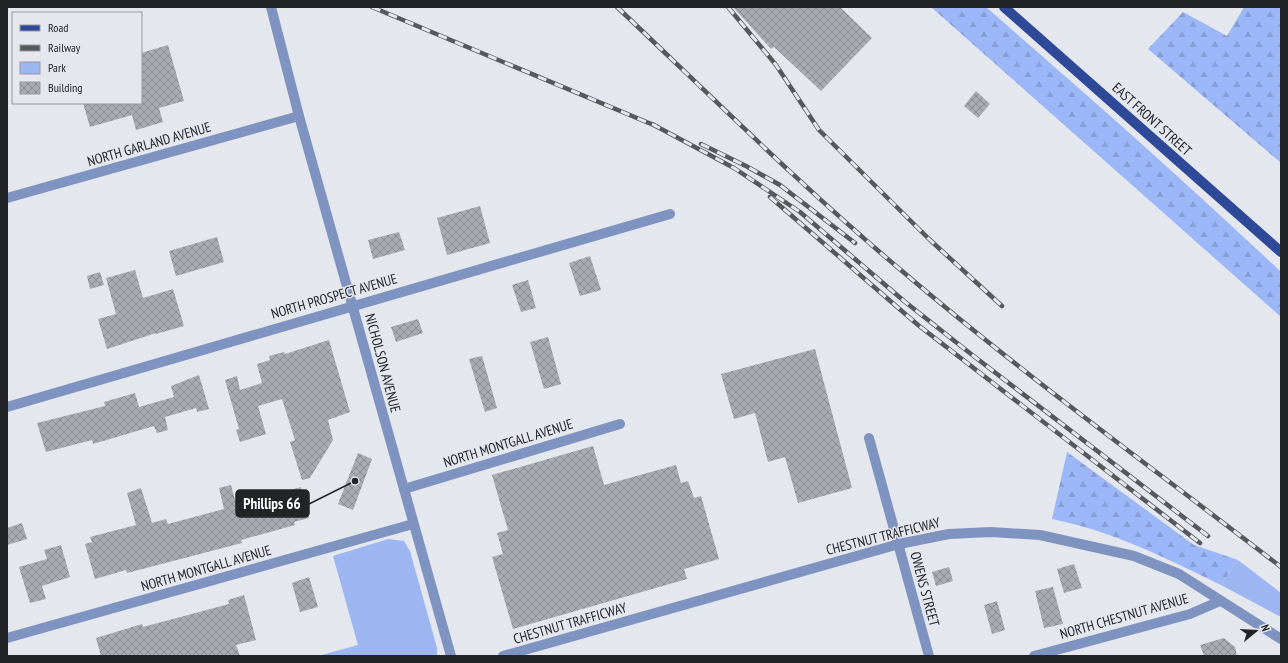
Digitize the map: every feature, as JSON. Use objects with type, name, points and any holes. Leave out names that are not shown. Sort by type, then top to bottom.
[{"type":"main road","name":"EAST FRONT STREET","points":[[1004,7],[1281,252]]},
{"type":"street","name":"NICHOLSON AVENUE","points":[[270,7],[299,116],[452,656]]},
{"type":"street","name":"NORTH GARLAND AVENUE","points":[[7,198],[299,116]]},
{"type":"street","name":"NORTH PROSPECT AVENUE","points":[[7,407],[353,305],[670,214]]},
{"type":"street","name":"NORTH MONTGALL AVENUE","points":[[404,489],[620,424]]},
{"type":"street","name":"OWENS STREET","points":[[869,438],[929,656]]},
{"type":"street","name":"NORTH MONTGALL AVENUE","points":[[7,638],[414,524]]},
{"type":"street","name":"CHESTNUT TRAFFICWAY","points":[[503,656],[899,544],[949,534],[991,532],[1040,535],[1134,556],[1179,574],[1281,639]]},
{"type":"street","name":"NORTH CHESTNUT AVENUE","points":[[1034,656],[1190,614],[1220,601]]},
{"type":"green space","points":[[931,7],[986,7],[1098,105],[1281,272],[1281,317]]},
{"type":"green space","points":[[1244,7],[1281,7],[1281,163],[1148,49],[1183,12],[1227,36]]},
{"type":"green space","points":[[1067,452],[1194,545],[1238,560],[1221,585],[1138,546],[1074,524],[1052,519]]},
{"type":"green space","points":[[388,539],[404,541],[410,551],[437,648],[437,656],[318,656],[358,645],[333,556]]},
{"type":"green space","points":[[1238,560],[1281,593],[1281,617],[1221,585]]},
{"type":"building","points":[[733,7],[840,7],[872,38],[821,91],[774,47],[771,49]]},
{"type":"building","points":[[168,45],[184,101],[159,108],[163,122],[136,130],[132,115],[90,127],[83,104],[142,104],[142,53]]},
{"type":"building","points":[[976,91],[990,104],[978,118],[964,106]]},
{"type":"building","points":[[480,206],[490,243],[447,255],[437,218]]},
{"type":"building","points":[[399,232],[405,250],[373,259],[368,240]]},
{"type":"building","points":[[217,237],[224,262],[176,276],[169,251]]},
{"type":"building","points":[[590,256],[601,290],[580,296],[569,263]]},
{"type":"building","points":[[135,270],[143,298],[173,289],[184,326],[156,333],[107,349],[98,319],[116,314],[106,278]]},
{"type":"building","points":[[100,272],[104,285],[90,289],[87,276]]},
{"type":"building","points":[[528,280],[536,308],[521,312],[512,285]]},
{"type":"building","points":[[418,319],[423,333],[396,342],[391,327]]},
{"type":"building","points":[[548,337],[561,384],[544,389],[530,342]]},
{"type":"building","points":[[329,340],[350,412],[328,420],[333,440],[310,478],[302,480],[290,442],[295,440],[282,399],[258,406],[266,434],[240,442],[236,430],[239,429],[225,380],[237,376],[240,390],[262,383],[257,364],[270,360],[269,356],[284,352],[285,354]]},
{"type":"building","points":[[815,349],[852,488],[798,503],[785,457],[768,462],[755,413],[734,419],[721,374]]},
{"type":"building","points":[[482,356],[497,408],[485,412],[469,359]]},
{"type":"building","points":[[199,375],[209,409],[197,412],[196,408],[165,417],[168,430],[157,433],[154,426],[93,444],[92,440],[46,452],[37,423],[105,406],[104,402],[135,393],[139,407],[174,397],[171,386]]},
{"type":"building","points":[[593,446],[604,485],[676,465],[681,483],[688,481],[694,498],[701,496],[719,559],[684,569],[687,579],[513,629],[492,557],[503,554],[497,533],[508,530],[492,475]]},
{"type":"building","points":[[358,453],[372,459],[353,510],[338,504]]},
{"type":"building","points":[[231,485],[235,500],[250,496],[251,501],[301,487],[309,518],[294,522],[295,525],[241,540],[242,543],[127,573],[126,570],[95,579],[85,544],[92,542],[90,537],[136,525],[127,493],[141,488],[152,523],[166,519],[168,524],[224,509],[219,488]]},
{"type":"building","points":[[22,523],[27,539],[7,545],[7,528]]},
{"type":"building","points":[[61,545],[70,577],[42,586],[46,599],[30,603],[19,567],[47,559],[44,550]]},
{"type":"building","points":[[1074,564],[1082,588],[1064,593],[1057,569]]},
{"type":"building","points":[[949,567],[953,581],[936,586],[932,572]]},
{"type":"building","points":[[309,577],[318,607],[300,612],[292,583]]},
{"type":"building","points":[[1053,587],[1063,624],[1044,628],[1035,591]]},
{"type":"building","points":[[244,595],[256,640],[236,645],[240,656],[101,656],[96,638],[142,624],[143,627],[229,604],[228,600]]},
{"type":"building","points":[[997,601],[1005,630],[992,634],[984,605]]},
{"type":"building","points":[[1224,638],[1235,647],[1237,656],[1204,656],[1200,645]]},
{"type":"railway","points":[[372,7],[656,126]]},
{"type":"railway","points":[[617,7],[722,108],[829,207],[948,310],[1042,385],[1281,567]]},
{"type":"railway","points":[[728,7],[776,65],[819,130],[930,240],[1002,306]]},
{"type":"railway","points":[[652,124],[734,168],[800,212],[904,301],[1208,536]]},
{"type":"railway","points":[[701,144],[746,166],[780,185],[855,243]]},
{"type":"railway","points":[[770,197],[918,325],[1200,543]]},
{"type":"place","name":"Phillips 66","points":[[355,481]]}]
